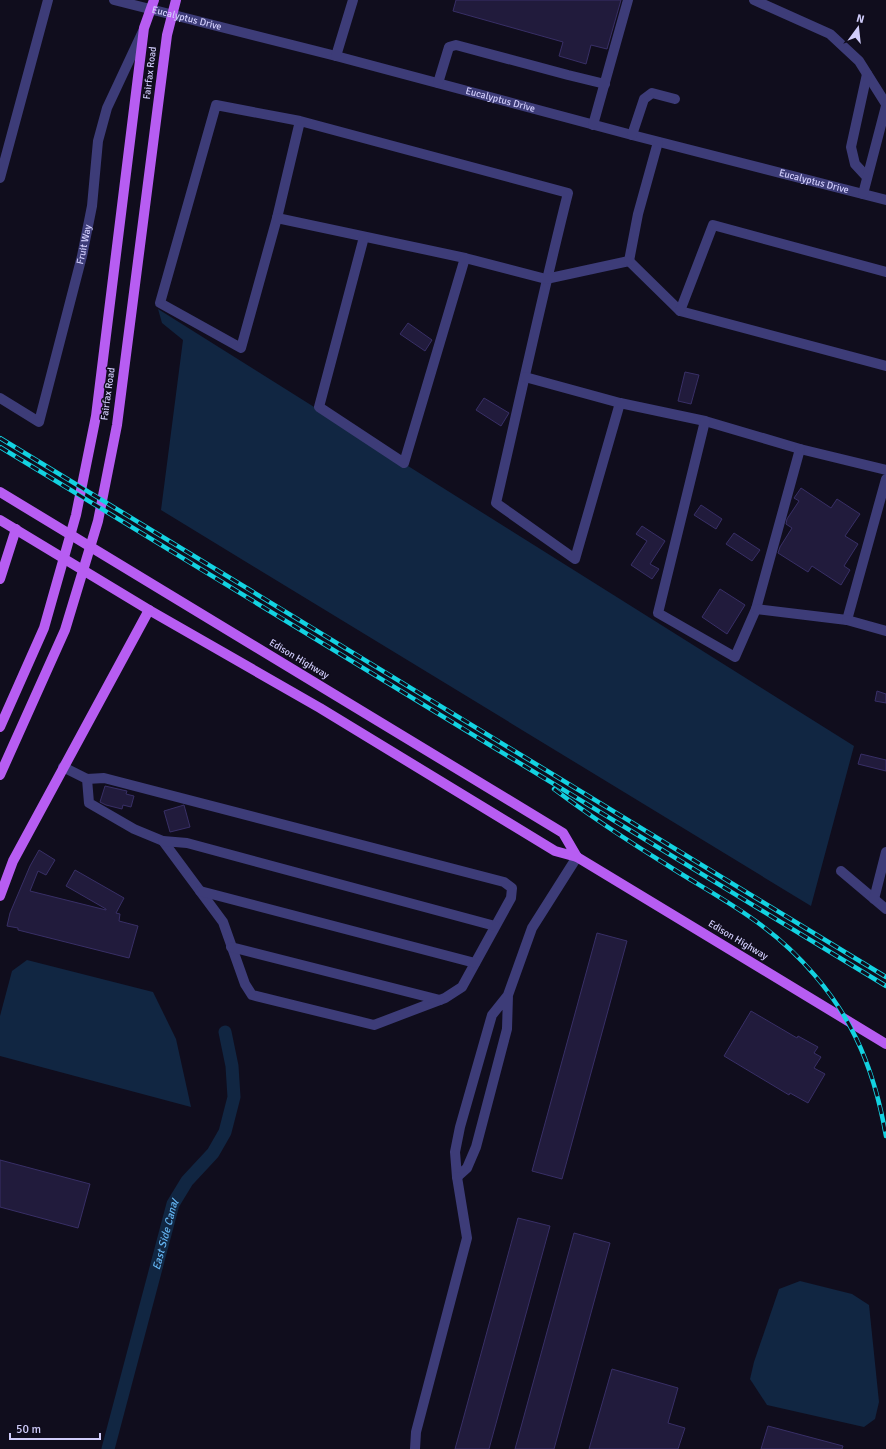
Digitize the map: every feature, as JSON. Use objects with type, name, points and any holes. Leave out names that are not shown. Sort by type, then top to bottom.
[{"type":"main road","name":"Fairfax Road","points":[[0,727],[44,628],[76,515],[96,416],[144,28],[154,0]]},
{"type":"main road","name":"Fairfax Road","points":[[0,775],[65,630],[98,521],[117,425],[167,35],[176,0]]},
{"type":"main road","name":"Edison Highway","points":[[0,492],[563,834],[577,857]]},
{"type":"main road","name":"Edison Highway","points":[[0,520],[150,610],[320,708],[555,851],[577,857],[886,1044]]},
{"type":"main road","points":[[0,579],[16,529]]},
{"type":"main road","points":[[0,896],[13,861],[63,766],[150,610]]},
{"type":"street","points":[[0,178],[48,0]]},
{"type":"street","name":"Eucalyptus Drive","points":[[114,0],[336,56],[658,142],[886,200]]},
{"type":"street","points":[[336,56],[353,0]]},
{"type":"street","points":[[594,125],[628,0]]},
{"type":"street","points":[[754,0],[830,34],[859,61],[886,105],[863,194]]},
{"type":"street","name":"Fruit Way","points":[[0,398],[39,422],[82,256],[92,206],[98,141],[107,108],[144,28]]},
{"type":"street","points":[[438,83],[449,47],[456,45],[605,84]]},
{"type":"street","points":[[867,74],[851,147],[855,164],[867,177]]},
{"type":"street","points":[[632,135],[644,99],[652,93],[675,99]]},
{"type":"street","points":[[300,121],[277,218],[241,348],[160,303],[216,105],[300,121],[568,193],[546,279],[496,503],[575,559],[620,403]]},
{"type":"street","points":[[629,261],[638,214],[658,142]]},
{"type":"street","points":[[277,218],[465,258],[546,279],[629,261]]},
{"type":"street","points":[[680,311],[713,225],[886,272]]},
{"type":"street","points":[[364,237],[319,407],[404,464],[465,258]]},
{"type":"street","points":[[629,261],[680,311],[886,366]]},
{"type":"street","points":[[525,377],[620,403],[705,421],[800,449],[886,470]]},
{"type":"street","points":[[705,421],[658,612],[735,657],[756,609],[800,449]]},
{"type":"street","points":[[847,620],[886,479]]},
{"type":"street","points":[[756,609],[847,620],[886,631]]},
{"type":"street","points":[[63,766],[87,779],[104,778],[504,882],[512,888],[511,898],[462,986],[445,998],[374,1025],[252,995],[245,984],[223,922],[163,841]]},
{"type":"street","points":[[87,779],[89,803],[134,829],[163,841],[194,845],[495,926]]},
{"type":"street","points":[[874,899],[886,852]]},
{"type":"street","points":[[458,1177],[467,1168],[476,1147],[507,1029],[508,995],[532,928],[577,857]]},
{"type":"street","points":[[841,871],[886,908]]},
{"type":"street","points":[[200,891],[475,963]]},
{"type":"street","points":[[231,948],[440,1000]]},
{"type":"street","points":[[415,1449],[416,1432],[467,1238],[455,1152],[460,1127],[492,1015],[508,995]]},
{"type":"water","points":[[158,309],[854,746],[811,906],[161,510],[183,340],[162,323]]},
{"type":"water","points":[[27,960],[153,992],[176,1039],[191,1107],[0,1056],[0,1016],[12,971]]},
{"type":"water","points":[[800,1281],[852,1294],[869,1305],[879,1402],[875,1419],[864,1427],[767,1405],[750,1379],[754,1362],[779,1289]]},
{"type":"building","points":[[456,0],[621,0],[607,49],[591,45],[586,64],[559,56],[563,42],[453,11]]},
{"type":"building","points":[[408,323],[432,340],[425,351],[400,334]]},
{"type":"building","points":[[685,372],[699,375],[691,404],[678,401]]},
{"type":"building","points":[[484,398],[509,413],[501,426],[476,410]]},
{"type":"building","points":[[801,488],[831,508],[837,499],[860,514],[845,536],[858,544],[844,566],[850,570],[841,585],[812,566],[808,572],[778,553],[792,528],[786,524],[787,519],[799,501],[794,498]]},
{"type":"building","points":[[701,505],[722,519],[716,529],[694,515]]},
{"type":"building","points":[[642,526],[665,541],[650,564],[659,569],[652,579],[631,565],[647,541],[636,534]]},
{"type":"building","points":[[734,533],[760,550],[752,561],[726,544]]},
{"type":"building","points":[[720,589],[745,605],[727,634],[702,617]]},
{"type":"building","points":[[877,691],[886,694],[886,703],[875,701]]},
{"type":"building","points":[[861,754],[886,760],[886,771],[858,764]]},
{"type":"building","points":[[105,786],[127,791],[126,794],[134,796],[131,807],[123,805],[122,809],[100,802]]},
{"type":"building","points":[[184,805],[190,827],[170,832],[164,811]]},
{"type":"building","points":[[39,850],[55,860],[46,875],[38,871],[30,891],[106,910],[66,886],[75,870],[124,898],[116,913],[120,914],[119,921],[138,926],[129,958],[7,926],[10,913],[30,866]]},
{"type":"building","points":[[597,933],[627,941],[562,1179],[532,1171]]},
{"type":"building","points":[[751,1011],[797,1038],[798,1036],[818,1047],[814,1053],[821,1057],[814,1068],[825,1074],[808,1103],[790,1093],[789,1095],[724,1056]]},
{"type":"building","points":[[0,1160],[90,1184],[78,1228],[0,1207]]},
{"type":"building","points":[[518,1218],[550,1226],[489,1449],[455,1449]]},
{"type":"building","points":[[574,1233],[610,1243],[554,1449],[515,1449]]},
{"type":"building","points":[[612,1369],[678,1388],[668,1423],[685,1428],[678,1449],[589,1449]]},
{"type":"building","points":[[768,1426],[843,1446],[842,1449],[761,1449]]},
{"type":"waterway","name":"East Side Canal","points":[[108,1449],[173,1204],[187,1181],[213,1153],[225,1132],[234,1097],[232,1066],[225,1032]]},
{"type":"railway","points":[[0,438],[886,977]]},
{"type":"railway","points":[[0,447],[886,986]]},
{"type":"railway","points":[[554,789],[624,838],[750,917],[775,936],[803,962],[838,1006],[856,1038],[874,1086],[886,1136]]}]
